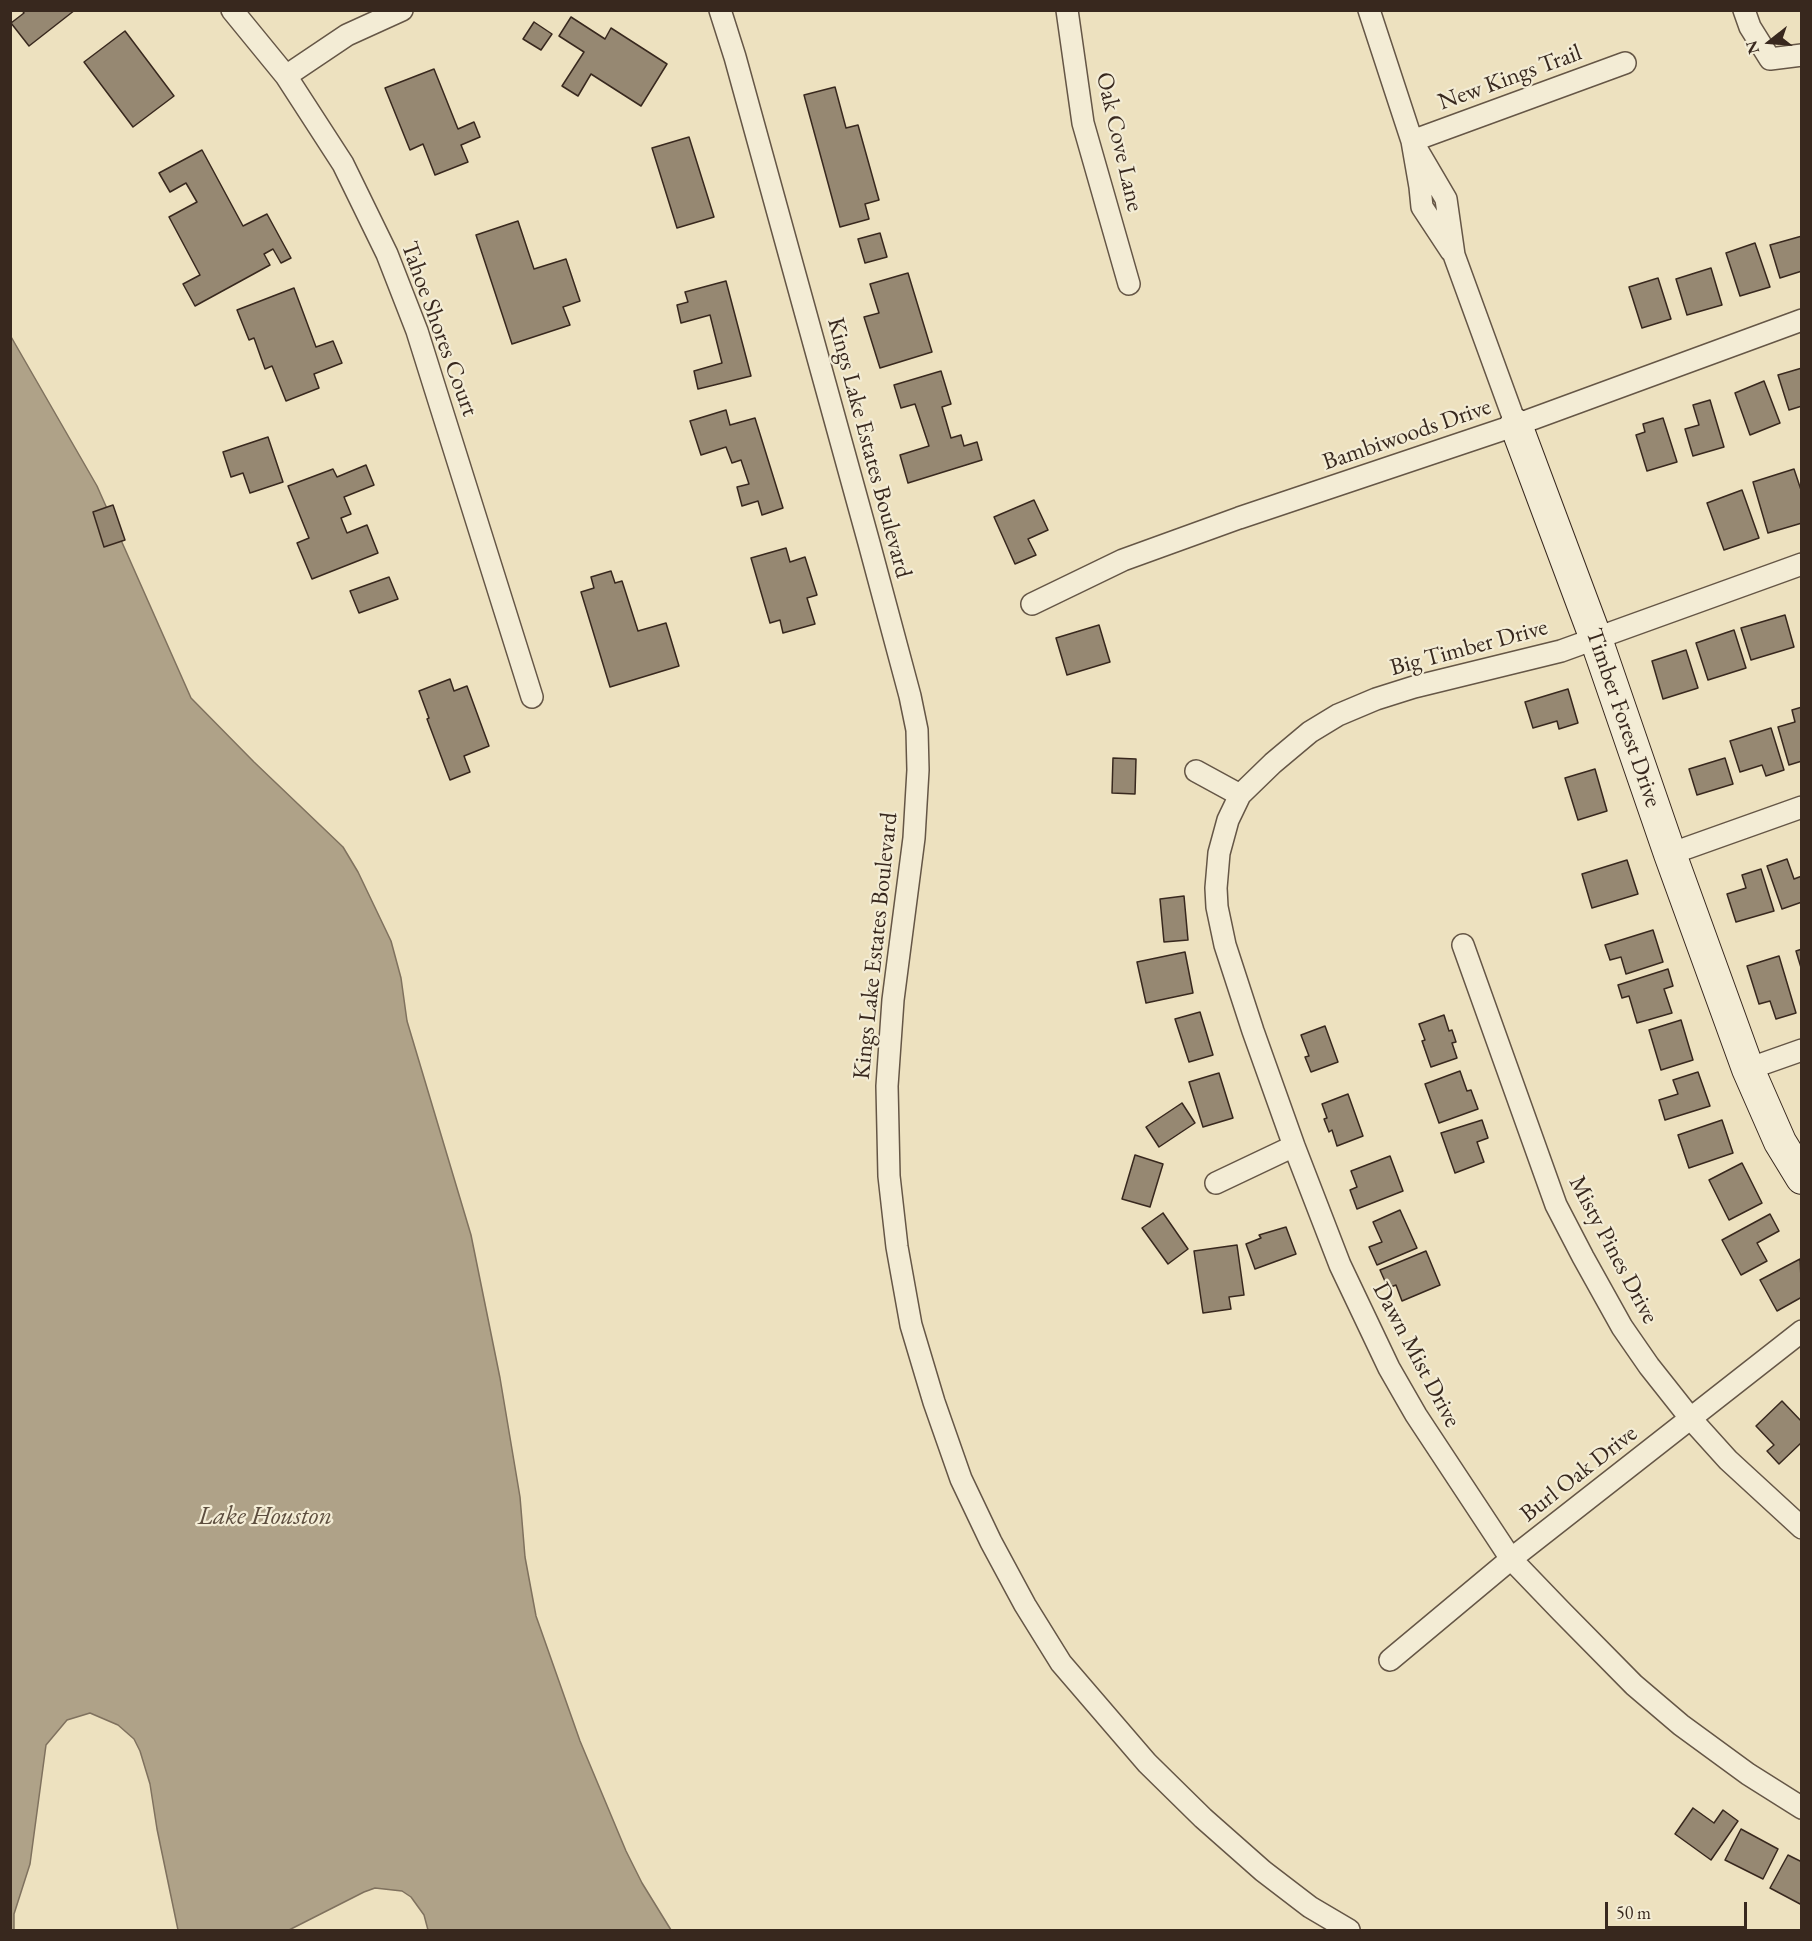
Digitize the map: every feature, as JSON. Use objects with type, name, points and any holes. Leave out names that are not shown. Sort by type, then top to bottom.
[{"type":"street","name":"Tahoe Shores Court","points":[[232,10],[286,76],[343,164],[387,254],[417,331],[532,697]]},
{"type":"street","points":[[286,76],[347,35],[402,10]]},
{"type":"street","name":"Kings Lake Estates Boulevard","points":[[720,10],[735,57],[908,685],[917,730],[918,770],[914,838],[892,1011],[887,1086],[888,1143],[889,1176],[897,1247],[911,1324],[934,1402],[961,1479],[991,1542],[1025,1605],[1061,1663],[1147,1763],[1203,1818],[1263,1871],[1310,1907],[1349,1930]]},
{"type":"street","name":"Oak Cove Lane","points":[[1067,10],[1083,123],[1130,284]]},
{"type":"street","name":"Timber Forest Drive","points":[[1369,10],[1412,141],[1446,198],[1454,255],[1596,639],[1670,854],[1748,1069],[1780,1142],[1802,1178]]},
{"type":"street","points":[[1744,10],[1750,27],[1770,59],[1802,55]]},
{"type":"street","name":"New Kings Trail","points":[[1412,141],[1625,63]]},
{"type":"street","name":"Bambiwoods Drive","points":[[1032,604],[1123,560],[1516,425],[1802,320]]},
{"type":"street","name":"Big Timber Drive","points":[[1240,795],[1310,732],[1338,715],[1376,699],[1414,687],[1553,653],[1802,564]]},
{"type":"street","points":[[1196,771],[1240,795]]},
{"type":"street","name":"Dawn Mist Drive","points":[[1240,795],[1228,820],[1219,852],[1217,870],[1217,907],[1225,945],[1294,1146],[1340,1265],[1389,1368],[1416,1415],[1511,1559],[1634,1684],[1681,1725],[1748,1774],[1802,1808]]},
{"type":"street","points":[[1670,854],[1802,807]]},
{"type":"street","name":"Misty Pines Drive","points":[[1463,945],[1556,1205],[1622,1326],[1649,1366],[1691,1419],[1728,1460],[1802,1528]]},
{"type":"street","points":[[1748,1069],[1802,1050]]},
{"type":"street","points":[[1216,1183],[1294,1146]]},
{"type":"street","name":"Burl Oak Drive","points":[[1390,1660],[1511,1559],[1802,1330]]},
{"type":"water","name":"Lake Houston","points":[[10,335],[97,486],[191,698],[343,847],[358,872],[391,941],[401,978],[407,1021],[471,1235],[500,1378],[520,1497],[525,1557],[536,1616],[580,1741],[626,1851],[642,1883],[671,1930],[428,1930],[424,1915],[411,1897],[402,1891],[375,1888],[289,1930],[178,1930],[150,1784],[140,1751],[134,1739],[118,1725],[90,1713],[67,1720],[46,1745],[30,1864],[14,1914],[14,1930],[11,1930]]},
{"type":"building","points":[[22,10],[75,10],[29,46],[11,23],[24,13]]},
{"type":"building","points":[[571,17],[605,39],[611,28],[667,64],[641,106],[591,74],[578,96],[562,86],[584,52],[559,36]]},
{"type":"building","points":[[534,22],[552,34],[541,50],[523,39]]},
{"type":"building","points":[[125,31],[174,96],[133,127],[84,62]]},
{"type":"building","points":[[434,69],[458,129],[474,122],[480,137],[461,145],[468,162],[435,175],[423,144],[410,150],[385,88]]},
{"type":"building","points":[[835,87],[846,128],[858,125],[879,200],[865,204],[869,219],[840,227],[804,95]]},
{"type":"building","points":[[689,137],[714,217],[677,228],[652,148]]},
{"type":"building","points":[[202,150],[243,226],[267,214],[291,258],[281,263],[273,249],[264,254],[270,265],[195,306],[183,284],[200,275],[169,217],[197,202],[186,183],[170,192],[159,173]]},
{"type":"building","points":[[518,221],[534,269],[566,259],[580,301],[563,307],[570,325],[512,344],[476,235]]},
{"type":"building","points":[[880,233],[887,257],[865,263],[858,239]]},
{"type":"building","points":[[1802,236],[1802,271],[1780,278],[1770,245]]},
{"type":"building","points":[[1755,243],[1770,287],[1740,296],[1726,253]]},
{"type":"building","points":[[1711,268],[1722,305],[1687,315],[1676,279]]},
{"type":"building","points":[[908,273],[932,352],[880,368],[864,317],[879,313],[870,284]]},
{"type":"building","points":[[1658,278],[1671,319],[1642,328],[1629,287]]},
{"type":"building","points":[[726,281],[751,376],[698,389],[694,371],[722,363],[710,315],[681,323],[677,305],[688,302],[685,292]]},
{"type":"building","points":[[294,288],[316,347],[333,341],[342,363],[314,374],[319,388],[286,401],[272,366],[265,369],[254,338],[249,340],[237,310]]},
{"type":"building","points":[[1802,368],[1802,406],[1789,410],[1778,375]]},
{"type":"building","points":[[941,371],[951,404],[942,407],[951,438],[961,435],[964,446],[977,442],[982,460],[908,483],[900,455],[929,446],[915,404],[901,408],[894,385]]},
{"type":"building","points":[[1764,381],[1780,423],[1750,435],[1735,393]]},
{"type":"building","points":[[1710,400],[1724,447],[1693,456],[1685,429],[1699,425],[1693,405]]},
{"type":"building","points":[[726,410],[730,425],[755,418],[783,508],[762,515],[758,501],[742,506],[737,487],[749,484],[741,460],[732,463],[726,447],[701,455],[690,421]]},
{"type":"building","points":[[1663,418],[1677,462],[1647,471],[1636,435],[1645,432],[1643,424]]},
{"type":"building","points":[[268,437],[283,482],[250,493],[243,473],[231,477],[223,452]]},
{"type":"building","points":[[366,465],[374,485],[344,497],[351,514],[341,518],[347,533],[367,525],[378,553],[312,579],[297,543],[309,538],[288,486],[333,469],[337,477]]},
{"type":"building","points":[[1794,469],[1802,493],[1802,523],[1768,533],[1753,482]]},
{"type":"building","points":[[1742,490],[1759,538],[1724,550],[1707,503]]},
{"type":"building","points":[[1034,500],[1048,530],[1028,539],[1036,555],[1015,564],[994,517]]},
{"type":"building","points":[[113,505],[125,540],[104,547],[93,512]]},
{"type":"building","points":[[786,548],[790,562],[805,557],[817,595],[807,598],[815,624],[783,633],[780,620],[770,623],[751,558]]},
{"type":"building","points":[[611,571],[615,583],[622,581],[638,631],[666,623],[679,666],[610,687],[581,592],[594,588],[591,577]]},
{"type":"building","points":[[389,577],[398,599],[359,613],[350,591]]},
{"type":"building","points":[[1785,615],[1794,647],[1751,660],[1741,628]]},
{"type":"building","points":[[1099,625],[1110,662],[1067,675],[1056,638]]},
{"type":"building","points":[[1734,630],[1746,668],[1708,680],[1696,643]]},
{"type":"building","points":[[1686,650],[1698,688],[1663,699],[1652,661]]},
{"type":"building","points":[[450,679],[454,691],[467,686],[489,746],[464,756],[470,772],[450,780],[419,691]]},
{"type":"building","points":[[1568,689],[1578,723],[1559,729],[1557,721],[1533,728],[1525,702]]},
{"type":"building","points":[[1802,707],[1802,761],[1789,765],[1778,727],[1795,722],[1792,710]]},
{"type":"building","points":[[1771,728],[1784,770],[1766,776],[1762,765],[1740,772],[1730,741]]},
{"type":"building","points":[[1113,758],[1136,759],[1135,794],[1112,793]]},
{"type":"building","points":[[1725,758],[1733,784],[1697,795],[1689,769]]},
{"type":"building","points":[[1595,769],[1607,811],[1578,820],[1565,778]]},
{"type":"building","points":[[1787,859],[1794,879],[1802,876],[1802,902],[1782,909],[1767,866]]},
{"type":"building","points":[[1627,860],[1638,894],[1592,908],[1582,874]]},
{"type":"building","points":[[1761,869],[1774,911],[1736,922],[1727,894],[1746,888],[1742,875]]},
{"type":"building","points":[[1184,896],[1188,940],[1164,942],[1160,899]]},
{"type":"building","points":[[1653,930],[1663,962],[1626,974],[1621,957],[1610,960],[1605,945]]},
{"type":"building","points":[[1802,949],[1802,971],[1796,951]]},
{"type":"building","points":[[1185,952],[1193,993],[1146,1003],[1137,962]]},
{"type":"building","points":[[1779,956],[1796,1013],[1776,1019],[1770,1001],[1759,1004],[1747,966]]},
{"type":"building","points":[[1668,969],[1673,986],[1664,989],[1672,1013],[1637,1023],[1629,996],[1622,998],[1618,985]]},
{"type":"building","points":[[1200,1012],[1213,1055],[1189,1062],[1175,1019]]},
{"type":"building","points":[[1444,1015],[1449,1031],[1452,1030],[1456,1042],[1452,1043],[1457,1058],[1431,1067],[1419,1024]]},
{"type":"building","points":[[1681,1020],[1693,1060],[1661,1070],[1649,1030]]},
{"type":"building","points":[[1325,1026],[1338,1062],[1311,1072],[1305,1057],[1309,1056],[1301,1035]]},
{"type":"building","points":[[1460,1071],[1467,1091],[1471,1090],[1478,1109],[1439,1123],[1425,1084]]},
{"type":"building","points":[[1698,1072],[1710,1106],[1665,1120],[1659,1100],[1678,1094],[1673,1080]]},
{"type":"building","points":[[1219,1073],[1233,1118],[1203,1127],[1189,1082]]},
{"type":"building","points":[[1348,1094],[1363,1136],[1337,1146],[1332,1130],[1329,1132],[1324,1119],[1327,1118],[1322,1104]]},
{"type":"building","points":[[1182,1103],[1195,1123],[1159,1147],[1146,1127]]},
{"type":"building","points":[[1482,1120],[1488,1138],[1477,1142],[1484,1162],[1455,1173],[1441,1133]]},
{"type":"building","points":[[1722,1120],[1733,1153],[1689,1168],[1678,1135]]},
{"type":"building","points":[[1135,1155],[1163,1164],[1150,1207],[1122,1199]]},
{"type":"building","points":[[1390,1156],[1403,1191],[1357,1209],[1350,1190],[1357,1187],[1351,1171]]},
{"type":"building","points":[[1742,1163],[1762,1203],[1729,1220],[1709,1180]]},
{"type":"building","points":[[1400,1210],[1417,1248],[1377,1265],[1369,1247],[1382,1242],[1373,1222]]},
{"type":"building","points":[[1163,1213],[1188,1249],[1168,1264],[1142,1228]]},
{"type":"building","points":[[1770,1214],[1779,1231],[1757,1243],[1767,1261],[1741,1275],[1722,1240]]},
{"type":"building","points":[[1286,1227],[1296,1254],[1255,1269],[1246,1244],[1261,1238],[1259,1235]]},
{"type":"building","points":[[1237,1245],[1244,1295],[1229,1297],[1231,1309],[1203,1313],[1194,1251]]},
{"type":"building","points":[[1426,1251],[1440,1285],[1402,1301],[1396,1285],[1388,1288],[1380,1270]]},
{"type":"building","points":[[1800,1259],[1802,1297],[1777,1311],[1760,1280]]},
{"type":"building","points":[[1782,1401],[1802,1422],[1802,1442],[1779,1464],[1767,1451],[1774,1445],[1756,1426]]},
{"type":"building","points":[[1693,1808],[1714,1823],[1723,1810],[1738,1821],[1711,1860],[1675,1834]]},
{"type":"building","points":[[1741,1829],[1778,1849],[1763,1879],[1725,1860]]},
{"type":"building","points":[[1788,1855],[1802,1862],[1802,1905],[1770,1888]]}]
